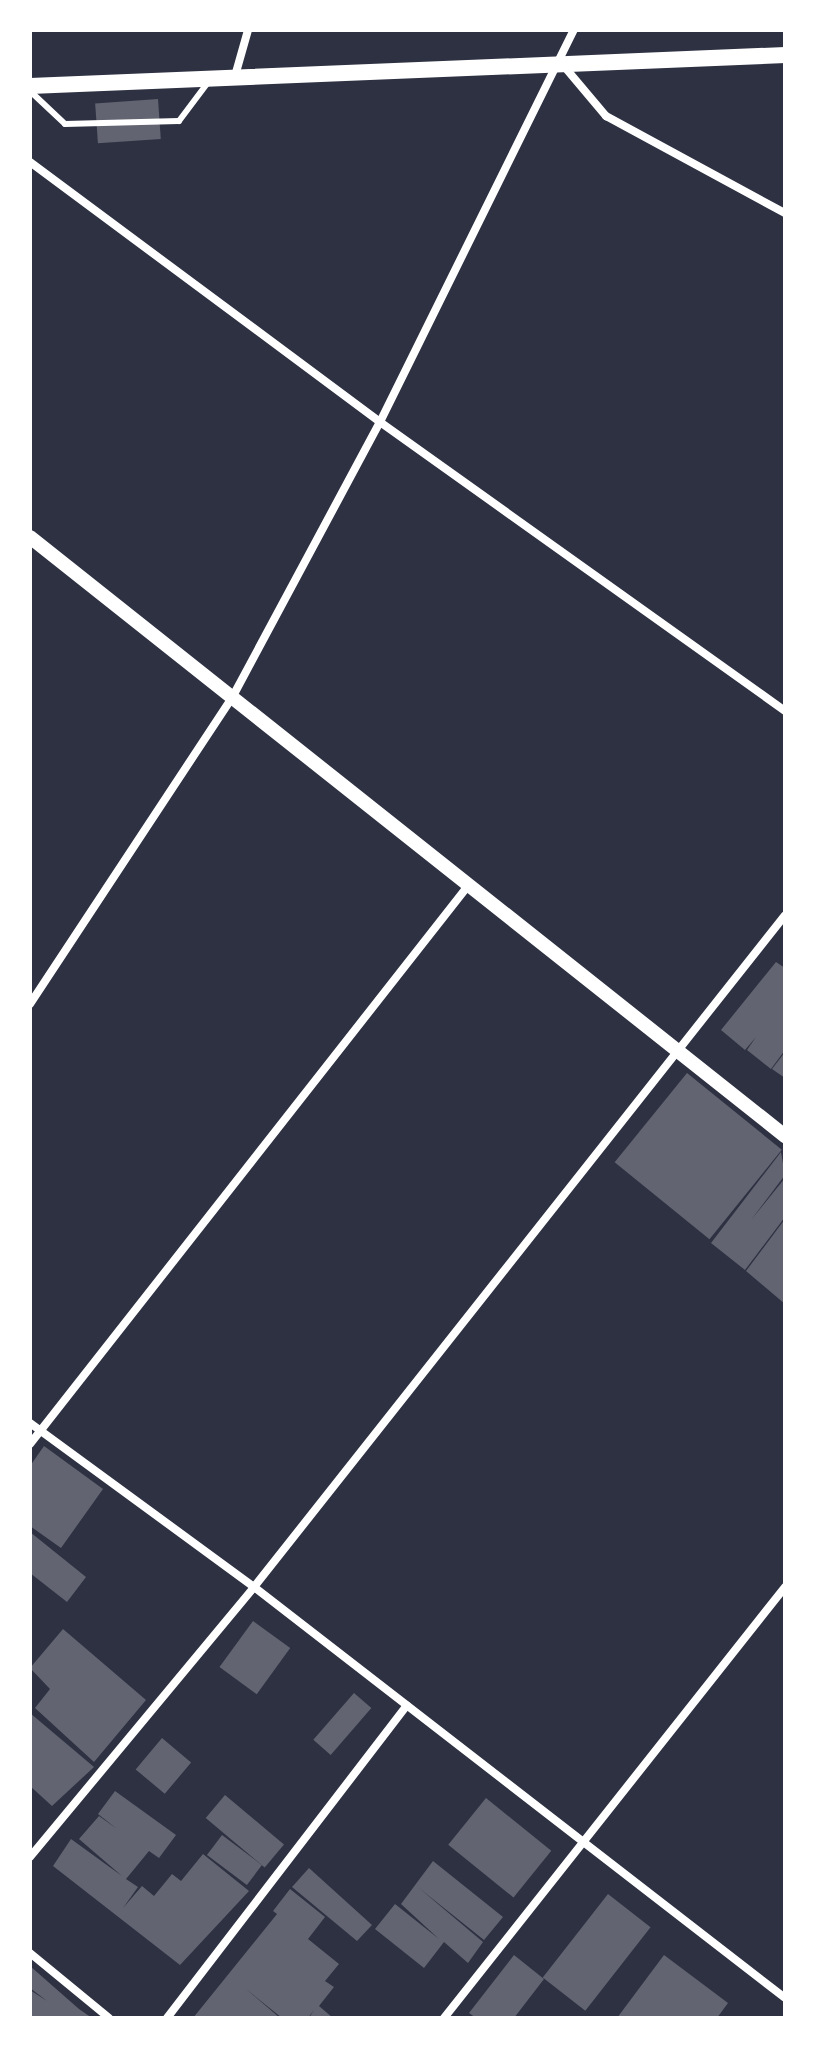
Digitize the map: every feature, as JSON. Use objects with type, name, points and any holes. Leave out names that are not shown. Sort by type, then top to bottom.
[{"type":"main road","points":[[30,88],[559,61],[785,55]]},
{"type":"street","points":[[235,76],[248,30]]},
{"type":"street","points":[[30,1004],[233,696],[380,422],[574,30]]},
{"type":"street","points":[[559,61],[606,116],[785,213]]},
{"type":"street","points":[[30,162],[380,422],[785,711]]},
{"type":"street","points":[[30,537],[233,696],[467,887],[785,1136]]},
{"type":"street","points":[[30,1444],[467,887]]},
{"type":"street","points":[[30,1857],[254,1587],[785,915]]},
{"type":"street","points":[[30,1423],[254,1587],[785,1998]]},
{"type":"street","points":[[444,2018],[785,1587]]},
{"type":"street","points":[[167,2018],[407,1705]]},
{"type":"street","points":[[30,1953],[109,2018]]},
{"type":"lane","points":[[30,88],[65,124],[179,121],[211,77]]},
{"type":"building","points":[[158,99],[161,139],[98,143],[95,103]]},
{"type":"building","points":[[776,962],[785,968],[785,1050],[771,1069],[747,1050],[756,1037],[745,1050],[721,1030]]},
{"type":"building","points":[[785,1052],[785,1078],[772,1069]]},
{"type":"building","points":[[687,1073],[782,1150],[709,1239],[615,1162]]},
{"type":"building","points":[[781,1152],[785,1175],[751,1220],[785,1178],[785,1217],[745,1270],[711,1243]]},
{"type":"building","points":[[785,1219],[785,1304],[746,1271]]},
{"type":"building","points":[[44,1446],[103,1489],[61,1548],[30,1526],[30,1466]]},
{"type":"building","points":[[30,1532],[86,1577],[67,1602],[30,1573]]},
{"type":"building","points":[[253,1621],[290,1648],[257,1694],[219,1667]]},
{"type":"building","points":[[63,1629],[146,1700],[94,1762],[35,1708],[50,1689],[30,1668]]},
{"type":"building","points":[[354,1693],[371,1708],[331,1755],[313,1740]]},
{"type":"building","points":[[30,1713],[94,1767],[52,1806],[30,1786]]},
{"type":"building","points":[[162,1738],[191,1762],[165,1794],[136,1769]]},
{"type":"building","points":[[115,1791],[176,1835],[159,1858],[149,1851],[126,1879],[138,1887],[123,1908],[142,1886],[154,1896],[172,1874],[181,1881],[203,1854],[249,1891],[180,1965],[53,1866],[71,1839],[122,1876],[79,1839],[99,1816],[117,1829],[98,1814]]},
{"type":"building","points":[[225,1795],[284,1844],[265,1867],[206,1818]]},
{"type":"building","points":[[486,1798],[551,1851],[514,1897],[448,1845]]},
{"type":"building","points":[[222,1835],[262,1865],[247,1885],[207,1855]]},
{"type":"building","points":[[433,1861],[503,1917],[484,1940],[419,1888],[483,1942],[468,1963],[444,1942],[424,1968],[375,1929],[395,1904],[439,1939],[401,1904]]},
{"type":"building","points":[[309,1868],[372,1925],[357,1941],[292,1887]]},
{"type":"building","points":[[290,1889],[325,1917],[308,1939],[339,1964],[325,1981],[334,1987],[319,2006],[333,2018],[309,2018],[314,2010],[308,2018],[282,2018],[246,1989],[280,2018],[193,2018],[277,1914],[273,1911]]},
{"type":"building","points":[[608,1894],[651,1927],[585,2011],[543,1978]]},
{"type":"building","points":[[514,1955],[544,1979],[514,2018],[476,2018],[469,2013]]},
{"type":"building","points":[[664,1955],[728,2003],[717,2018],[617,2018]]},
{"type":"building","points":[[30,1966],[92,2018],[30,2018],[30,1990],[47,2001],[30,1988]]}]
